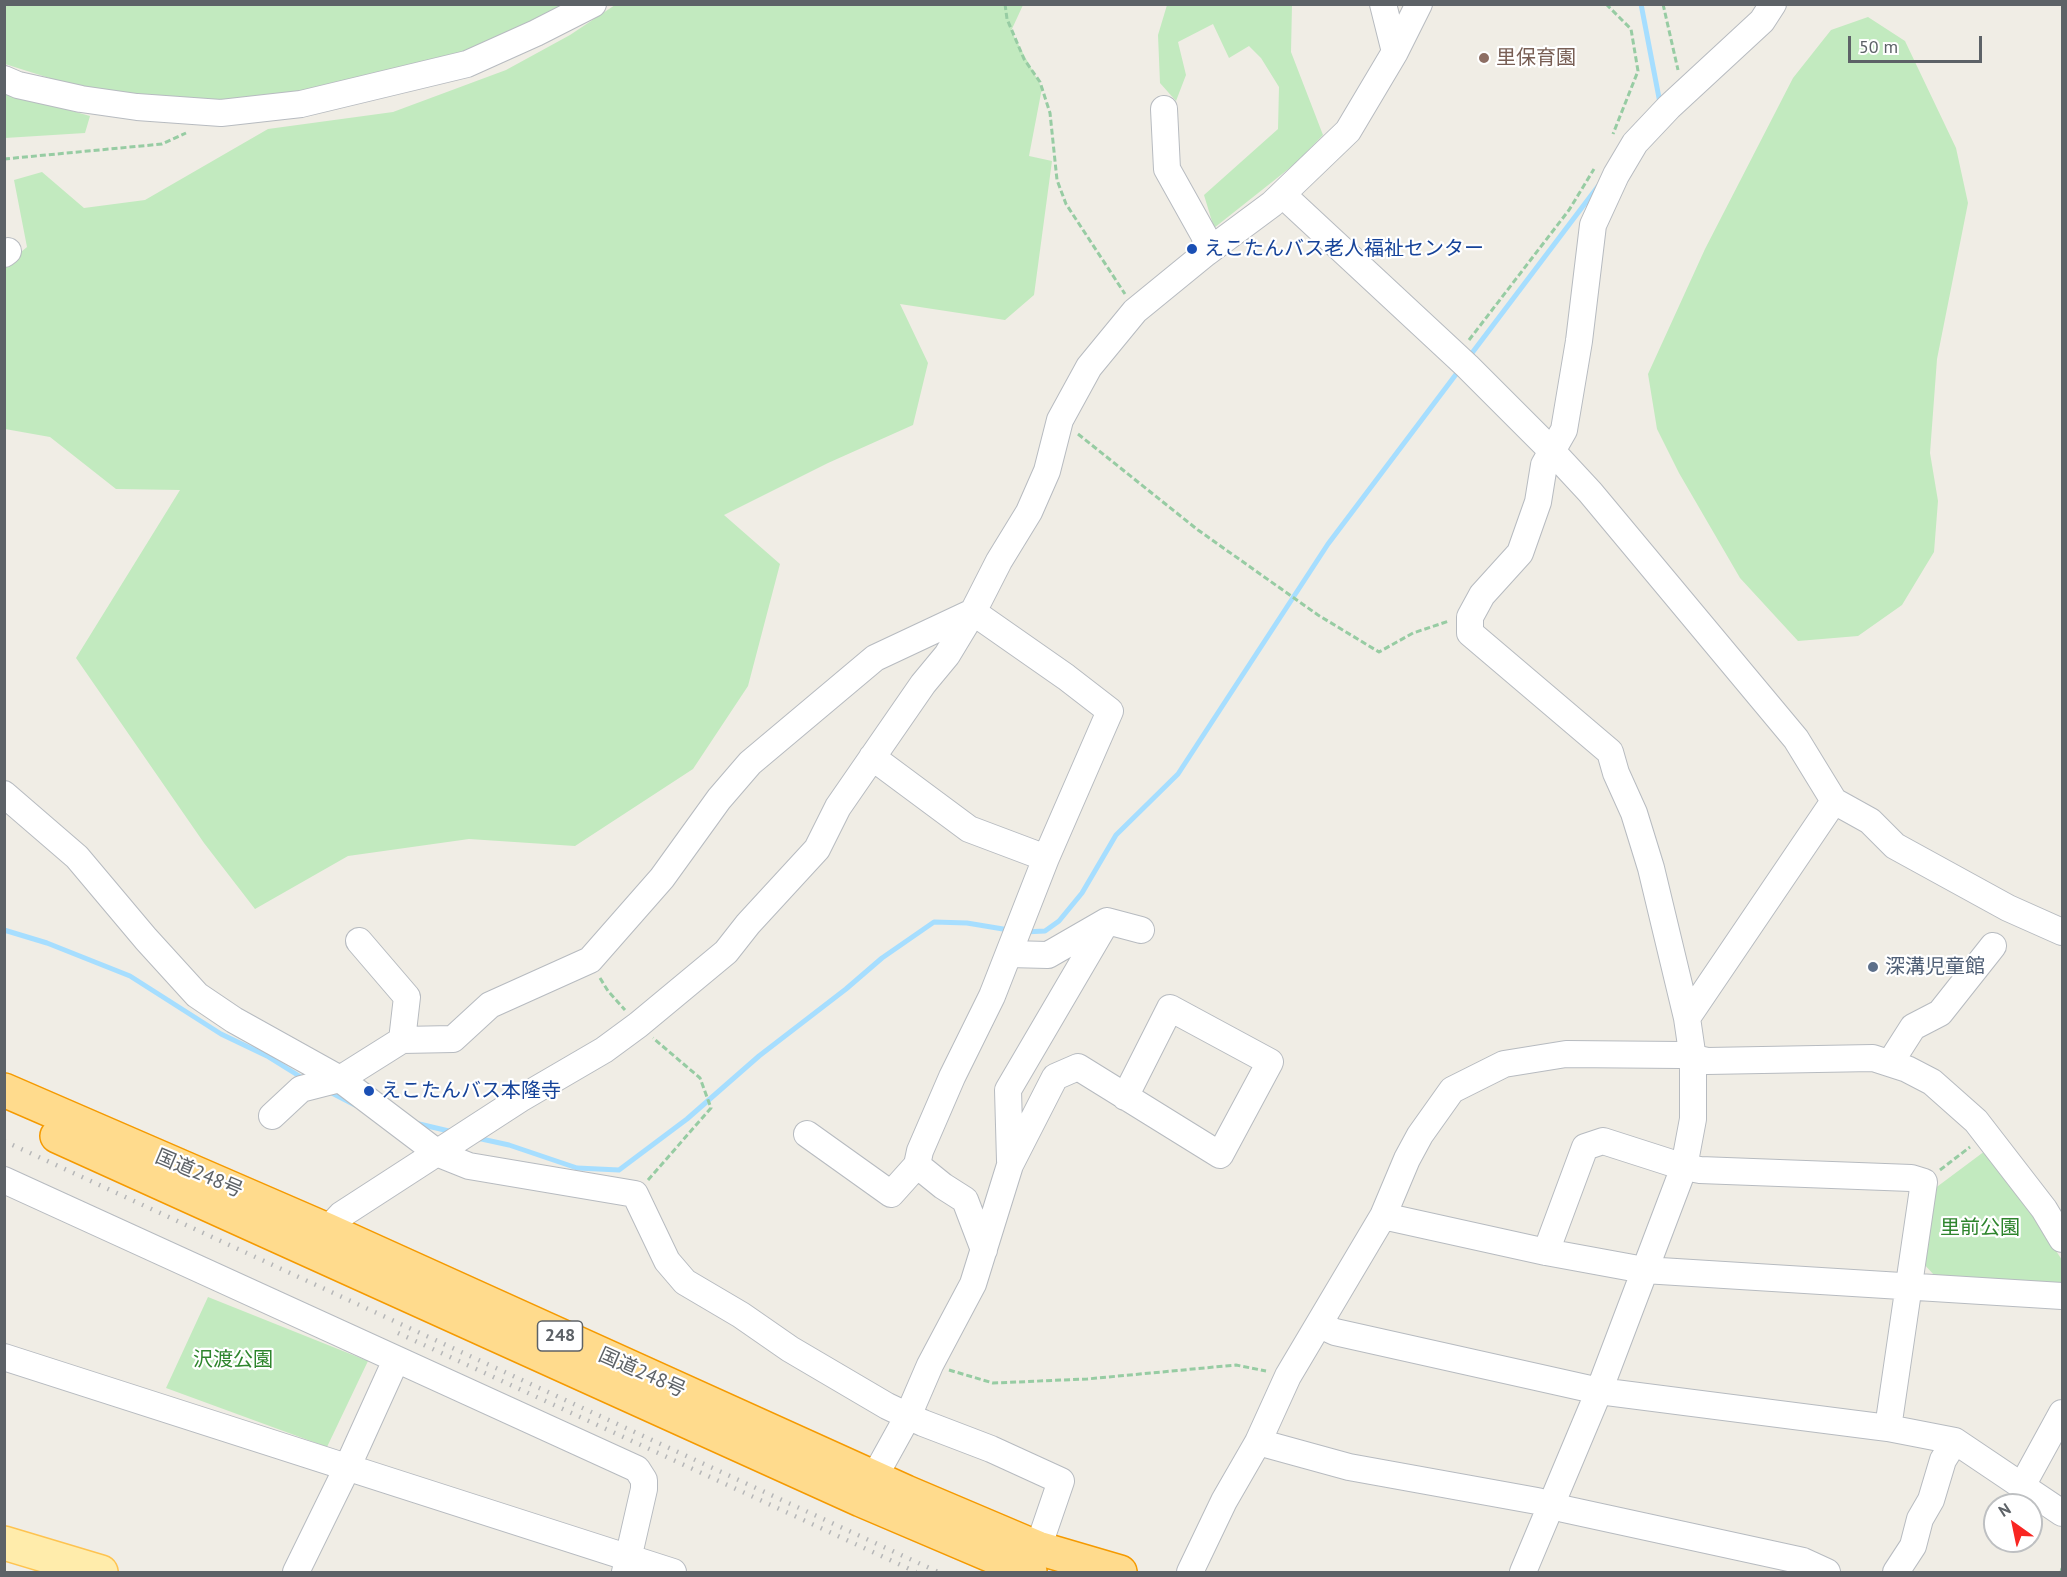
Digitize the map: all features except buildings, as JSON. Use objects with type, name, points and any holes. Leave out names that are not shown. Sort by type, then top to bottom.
[{"type":"highway","name":"国道248号","points":[[4,1090],[320,1242],[868,1489],[1034,1560],[1120,1572]]},
{"type":"highway","name":"国道248号","points":[[4,1113],[320,1242]]},
{"type":"main road","points":[[4,1543],[101,1572]]},
{"type":"street","points":[[4,79],[28,88],[136,107],[221,113],[301,104],[466,64],[536,33],[593,4]]},
{"type":"street","points":[[1383,4],[1395,52]]},
{"type":"street","points":[[320,1242],[341,1215],[520,1099],[604,1050],[638,1025],[726,951],[817,849],[838,807],[923,684],[947,655],[973,612],[999,561],[1029,512],[1047,471],[1060,420],[1089,367],[1136,311],[1206,253],[1283,195],[1348,131],[1395,52],[1419,4]]},
{"type":"street","points":[[1523,1572],[1599,1391],[1684,1167],[1693,1119],[1693,1059],[1687,1018],[1651,868],[1634,813],[1610,752],[1470,633],[1470,617],[1482,595],[1520,553],[1538,501],[1544,465],[1564,430],[1579,341],[1593,225],[1616,175],[1635,143],[1684,93],[1762,21],[1773,4]]},
{"type":"street","points":[[1164,109],[1167,169],[1205,237],[1206,253]]},
{"type":"street","points":[[1283,195],[1462,361],[1590,492],[1796,739],[1834,801],[1870,820],[1895,846],[2008,908],[2062,932]]},
{"type":"street","points":[[807,1134],[891,1194],[917,1165],[920,1151],[952,1077],[992,996],[1046,858],[1110,711],[973,612]]},
{"type":"street","points":[[272,1116],[301,1089],[340,1078],[402,1040],[453,1039],[490,1005],[590,960],[662,878],[719,799],[750,763],[875,658],[973,612]]},
{"type":"street","points":[[872,757],[969,829],[1046,858]]},
{"type":"street","points":[[4,794],[77,857],[146,939],[197,994],[234,1020],[340,1078],[406,1128],[448,1147],[479,1168],[635,1194],[667,1261],[685,1282],[790,1349],[908,1416],[991,1449],[1060,1481],[1034,1560]]},
{"type":"street","points":[[1687,1018],[1834,801]]},
{"type":"street","points":[[1009,954],[1048,955],[1107,921],[1141,930]]},
{"type":"street","points":[[1010,1165],[1008,1090],[1107,921]]},
{"type":"street","points":[[359,941],[407,997],[402,1040]]},
{"type":"street","points":[[1890,1063],[1913,1027],[1940,1013],[1993,946]]},
{"type":"street","points":[[868,1489],[908,1416],[930,1365],[973,1284],[1010,1165],[1054,1077],[1078,1067],[1125,1097],[1220,1155],[1270,1062],[1170,1008],[1125,1097]]},
{"type":"street","points":[[1190,1572],[1258,1442],[1288,1376],[1383,1216],[1407,1159],[1420,1135],[1452,1090],[1504,1064],[1566,1053],[1681,1055],[1707,1061],[1874,1058],[1890,1063],[1932,1082],[1976,1120],[2044,1209],[2062,1239]]},
{"type":"street","points":[[1546,1252],[1585,1147],[1603,1141],[1700,1170],[1911,1178],[1924,1182],[1888,1428]]},
{"type":"street","points":[[917,1165],[965,1200],[984,1250]]},
{"type":"street","points":[[4,1180],[637,1469],[644,1480],[644,1489],[627,1566]]},
{"type":"street","points":[[1383,1216],[1546,1252],[1644,1270],[2062,1296]]},
{"type":"street","points":[[1320,1325],[1335,1332],[1599,1391],[1888,1428],[1955,1441],[2062,1513]]},
{"type":"street","points":[[4,1357],[577,1541],[627,1566],[673,1572]]},
{"type":"street","points":[[296,1572],[396,1360]]},
{"type":"street","points":[[2022,1486],[2062,1413]]},
{"type":"street","points":[[1896,1572],[1913,1546],[1920,1519],[1931,1500],[1943,1460],[1955,1441]]},
{"type":"street","points":[[1258,1442],[1349,1467],[1551,1504],[1564,1509],[1803,1561],[1827,1572]]},
{"type":"path","points":[[1005,4],[1007,19],[1024,59],[1040,82],[1050,113],[1057,180],[1066,204],[1136,311]]},
{"type":"path","points":[[1606,4],[1631,29],[1638,71],[1611,140]]},
{"type":"path","points":[[1663,4],[1684,93]]},
{"type":"path","points":[[4,159],[162,144],[188,132]]},
{"type":"path","points":[[1462,361],[1486,320],[1569,210],[1599,160]]},
{"type":"path","points":[[1060,420],[1198,530],[1302,604],[1379,652],[1413,633],[1470,617]]},
{"type":"path","points":[[590,960],[608,991],[638,1025],[700,1078],[711,1108],[635,1194]]},
{"type":"path","points":[[1924,1182],[1988,1134]]},
{"type":"path","points":[[930,1365],[993,1383],[1087,1379],[1236,1365],[1288,1376]]},
{"type":"path","points":[[2061,1572],[2062,1568]]},
{"type":"green space","points":[[4,5],[561,5],[505,37],[418,73],[258,103],[162,99],[81,88],[5,64]]},
{"type":"green space","points":[[615,5],[1023,5],[1011,31],[1042,88],[1029,156],[1052,161],[1034,295],[1005,320],[900,304],[928,363],[913,425],[828,463],[724,515],[780,564],[748,686],[693,769],[575,846],[469,839],[348,856],[255,909],[204,843],[76,658],[180,490],[116,489],[50,437],[5,429],[4,266],[27,247],[14,180],[42,172],[84,208],[145,200],[268,129],[393,112],[506,70],[570,35]]},
{"type":"green space","points":[[1167,5],[1292,5],[1291,52],[1323,135],[1296,163],[1214,228],[1204,195],[1278,129],[1279,87],[1261,58],[1249,46],[1229,58],[1213,24],[1178,42],[1186,75],[1176,101],[1160,83],[1158,35]]},
{"type":"green space","points":[[1868,17],[1905,41],[1956,148],[1968,203],[1937,359],[1930,453],[1938,501],[1934,552],[1902,605],[1858,636],[1798,641],[1740,578],[1679,473],[1657,429],[1648,374],[1705,249],[1793,78],[1831,30]]},
{"type":"green space","points":[[5,92],[90,116],[85,133],[5,138]]},
{"type":"green space","name":"里前公園","points":[[1989,1148],[2062,1260],[2062,1289],[1934,1275],[1923,1263],[1934,1189]]},
{"type":"green space","name":"沢渡公園","points":[[208,1297],[368,1361],[327,1447],[166,1388]]},
{"type":"waterway","points":[[1641,4],[1660,103]]},
{"type":"waterway","points":[[1469,357],[1599,185]]},
{"type":"waterway","points":[[1024,932],[1045,931],[1059,921],[1082,893],[1116,835],[1178,774],[1328,544],[1460,369]]},
{"type":"waterway","points":[[477,1138],[509,1145],[577,1168],[619,1170],[687,1119],[759,1056],[846,989],[882,958],[934,922],[967,923],[1009,930]]},
{"type":"waterway","points":[[4,930],[47,943],[130,976],[221,1034],[267,1056],[304,1079]]},
{"type":"waterway","points":[[328,1091],[355,1105]]},
{"type":"waterway","points":[[415,1123],[453,1132]]},
{"type":"railway","points":[[4,1141],[938,1572]]},
{"type":"railway","points":[[398,1333],[916,1572]]},
{"type":"place","name":"里保育園","points":[[1484,58]]},
{"type":"place","name":"えこたんバス老人福祉センター","points":[[1192,249]]},
{"type":"place","name":"深溝児童館","points":[[1873,967]]},
{"type":"place","name":"えこたんバス本隆寺","points":[[369,1091]]}]
